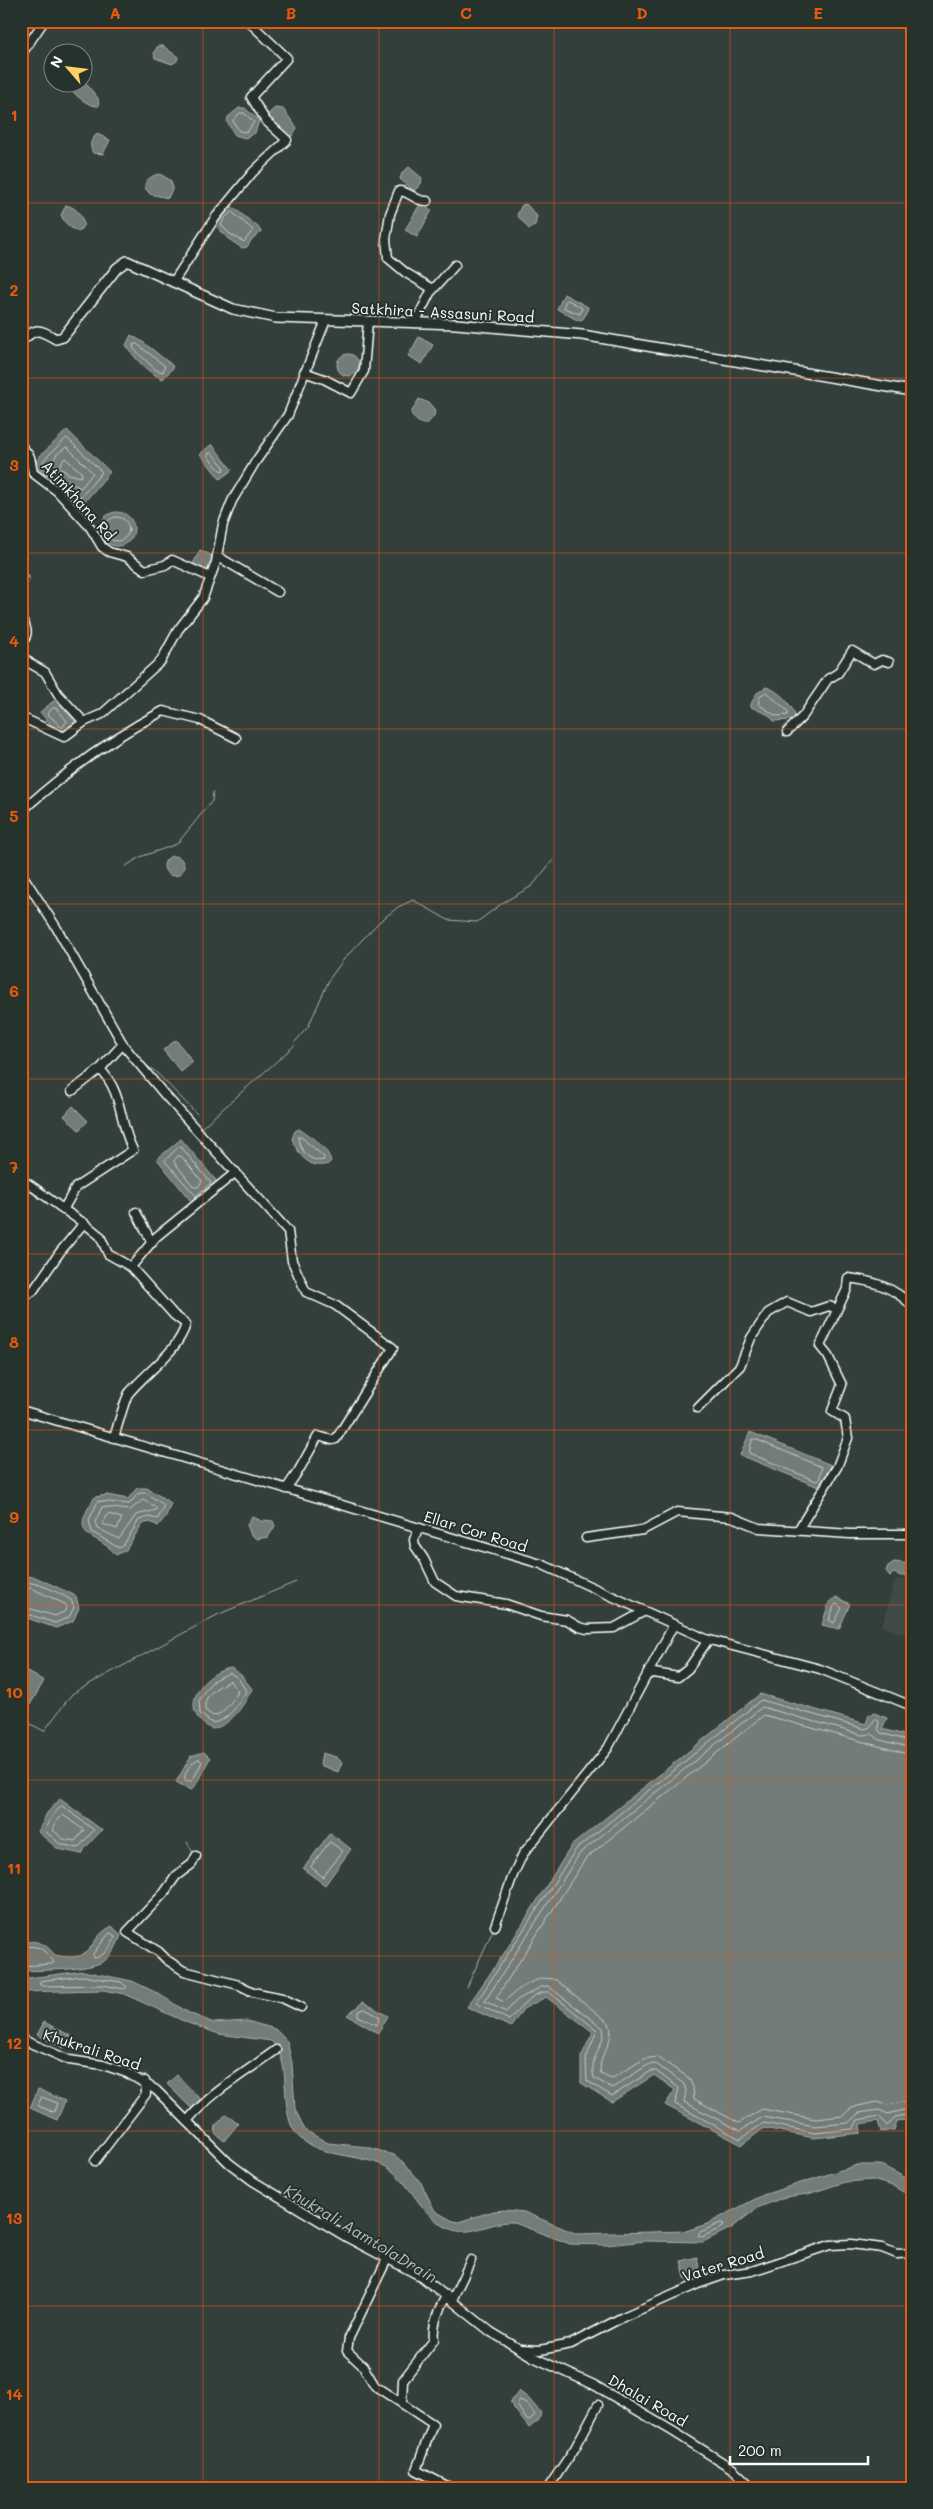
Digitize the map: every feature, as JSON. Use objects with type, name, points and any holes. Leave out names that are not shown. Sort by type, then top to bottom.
[{"type":"main road","name":"Satkhira - Assasuni Road","points":[[21,341],[33,331],[40,330],[56,339],[64,337],[117,268],[127,261],[233,309],[276,318],[415,323],[582,335],[912,391]]},
{"type":"street","points":[[21,55],[44,21]]},
{"type":"street","points":[[174,281],[215,218],[253,172],[287,140],[266,121],[251,97],[287,58],[248,21]]},
{"type":"street","points":[[427,201],[420,202],[406,191],[400,191],[390,214],[385,249],[388,258],[406,273],[433,289]]},
{"type":"street","points":[[415,323],[433,289],[455,265]]},
{"type":"street","points":[[21,717],[64,736],[84,722],[102,714],[161,660],[178,630],[203,598],[217,556],[223,524],[232,501],[256,460],[288,415],[326,320]]},
{"type":"street","points":[[304,372],[324,379],[350,393],[364,371],[368,321]]},
{"type":"street","name":"Atimkhana Rd","points":[[21,445],[30,457],[33,473],[58,492],[90,527],[98,543],[108,552],[127,557],[145,570],[165,565],[172,560],[210,577]]},
{"type":"street","points":[[217,556],[278,592]]},
{"type":"street","points":[[21,618],[27,627],[28,634],[21,646]]},
{"type":"street","points":[[786,732],[803,716],[828,679],[838,673],[852,651],[874,664],[882,660],[889,662]]},
{"type":"street","points":[[21,652],[23,657],[31,664],[45,672],[58,694],[84,722]]},
{"type":"street","points":[[25,808],[89,756],[134,726],[163,711],[200,720],[236,738]]},
{"type":"street","points":[[21,874],[56,927],[123,1044],[164,1094],[274,1213],[288,1231],[292,1261],[306,1292],[315,1298],[335,1305],[393,1348],[336,1439],[332,1440],[318,1436],[286,1489]]},
{"type":"street","points":[[72,1091],[100,1069],[123,1044]]},
{"type":"street","points":[[63,1210],[76,1188],[134,1150],[122,1120],[120,1101],[110,1080],[100,1069]]},
{"type":"street","points":[[132,1267],[152,1243],[236,1172]]},
{"type":"street","points":[[21,1180],[47,1195],[63,1210],[100,1236],[108,1254],[132,1267],[174,1315],[186,1324],[184,1332],[175,1344],[127,1395],[123,1415],[114,1438]]},
{"type":"street","points":[[136,1212],[152,1243]]},
{"type":"street","points":[[21,1298],[33,1291],[60,1252],[84,1223]]},
{"type":"street","points":[[798,1530],[837,1467],[848,1438],[845,1419],[832,1411],[842,1385],[828,1356],[820,1346],[847,1289],[848,1278],[874,1281],[902,1295],[912,1306]]},
{"type":"street","points":[[698,1408],[740,1366],[751,1338],[768,1313],[787,1302],[811,1312],[829,1306],[837,1309]]},
{"type":"street","name":"Ellar Cor Road","points":[[21,1410],[541,1564],[706,1640],[820,1669],[912,1706]]},
{"type":"street","points":[[586,1538],[643,1530],[677,1512],[732,1517],[759,1528],[912,1534]]},
{"type":"street","points":[[418,1528],[414,1546],[424,1559],[435,1582],[456,1596],[506,1604],[541,1616],[567,1620],[579,1627],[587,1628],[614,1628],[643,1612]]},
{"type":"street","points":[[495,1926],[513,1875],[523,1854],[608,1748],[673,1626]]},
{"type":"street","points":[[647,1675],[654,1673],[678,1677],[688,1669],[706,1643]]},
{"type":"street","points":[[196,1856],[192,1864],[176,1876],[164,1893],[126,1932],[184,1970],[240,1984],[253,1992],[282,1998],[301,2007]]},
{"type":"street","name":"Khukrali Road","points":[[21,2039],[69,2060],[103,2065],[145,2081],[229,2163],[253,2180],[387,2259]]},
{"type":"street","points":[[187,2121],[199,2106],[228,2082],[276,2050]]},
{"type":"street","points":[[95,2161],[146,2094],[145,2081]]},
{"type":"street","name":"Vater Road","points":[[521,2349],[540,2350],[570,2344],[595,2334],[623,2317],[698,2284],[724,2275],[752,2270],[830,2245],[851,2244],[882,2248],[896,2254],[912,2253]]},
{"type":"street","points":[[387,2259],[357,2320],[347,2348],[363,2366],[375,2386],[433,2424],[416,2470],[451,2488]]},
{"type":"street","name":"Dhalai Road","points":[[387,2259],[422,2278],[450,2297],[491,2332],[570,2376],[594,2385],[674,2432],[733,2469],[753,2488]]},
{"type":"street","points":[[402,2402],[403,2380],[434,2340],[432,2331],[440,2304],[450,2297],[471,2260]]},
{"type":"street","points":[[548,2488],[575,2448],[598,2405]]},
{"type":"shaded area","points":[[912,1578],[912,1637],[882,1626],[895,1580]]},
{"type":"water","points":[[158,46],[163,46],[178,57],[177,61],[172,64],[155,58],[154,52]]},
{"type":"water","points":[[92,91],[98,98],[99,106],[95,106],[81,99],[73,92]]},
{"type":"water","points":[[239,108],[245,108],[259,121],[255,133],[245,138],[235,135],[227,122],[228,117]]},
{"type":"water","points":[[275,108],[283,109],[297,128],[292,136],[284,135],[266,116]]},
{"type":"water","points":[[97,134],[110,140],[103,154],[93,153],[92,150],[91,143]]},
{"type":"water","points":[[409,167],[422,178],[421,184],[414,191],[400,179],[402,173]]},
{"type":"water","points":[[160,174],[170,180],[173,187],[168,198],[150,194],[145,188],[149,178]]},
{"type":"water","points":[[420,204],[432,210],[417,237],[405,230]]},
{"type":"water","points":[[526,204],[537,216],[535,225],[529,229],[517,215],[522,205]]},
{"type":"water","points":[[66,205],[75,209],[81,217],[84,224],[79,232],[68,225],[62,218],[61,215]]},
{"type":"water","points":[[230,205],[258,227],[261,232],[252,239],[247,247],[242,248],[227,238],[215,224]]},
{"type":"water","points":[[564,294],[588,307],[587,313],[582,320],[577,320],[557,309]]},
{"type":"water","points":[[131,335],[172,365],[173,368],[163,379],[147,369],[126,345]]},
{"type":"water","points":[[419,337],[433,345],[422,364],[408,356]]},
{"type":"water","points":[[348,354],[356,357],[359,365],[356,373],[348,376],[340,373],[337,365],[340,357]]},
{"type":"water","points":[[419,399],[429,403],[435,410],[434,416],[427,424],[417,421],[411,413]]},
{"type":"water","points":[[67,430],[110,472],[81,506],[35,471],[37,459]]},
{"type":"water","points":[[212,444],[232,470],[220,479],[200,454]]},
{"type":"water","points":[[117,512],[124,513],[129,517],[133,522],[133,536],[129,541],[124,545],[117,546],[110,545],[105,541],[101,536],[100,529],[101,522],[105,517],[110,513]]},
{"type":"water","points":[[200,550],[213,556],[214,561],[208,573],[192,566]]},
{"type":"water","points":[[766,687],[775,691],[788,703],[795,716],[792,720],[774,721],[769,715],[751,707],[757,693]]},
{"type":"water","points":[[56,699],[76,723],[60,736],[40,712]]},
{"type":"water","points":[[174,856],[181,859],[184,866],[181,873],[174,876],[167,873],[164,866],[167,859]]},
{"type":"water","points":[[176,1040],[193,1062],[181,1072],[163,1050]]},
{"type":"water","points":[[73,1106],[88,1121],[79,1130],[64,1116]]},
{"type":"water","points":[[299,1129],[318,1142],[326,1151],[331,1161],[328,1164],[315,1165],[301,1156],[292,1139],[295,1131]]},
{"type":"water","points":[[181,1139],[219,1184],[194,1205],[157,1159]]},
{"type":"water","points":[[750,1432],[831,1465],[821,1488],[740,1455]]},
{"type":"water","points":[[137,1488],[147,1488],[171,1503],[166,1516],[158,1526],[150,1522],[142,1524],[126,1550],[116,1555],[88,1534],[84,1529],[83,1521],[95,1497],[107,1495],[128,1499]]},
{"type":"water","points":[[252,1516],[263,1522],[264,1520],[273,1521],[275,1526],[268,1537],[257,1539],[251,1535],[247,1525]]},
{"type":"water","points":[[894,1562],[912,1564],[912,1575],[901,1576],[894,1573],[890,1576],[886,1571],[888,1566]]},
{"type":"water","points":[[33,1576],[76,1596],[79,1608],[73,1621],[56,1628],[21,1616],[21,1578]]},
{"type":"water","points":[[836,1597],[850,1604],[839,1629],[822,1625],[829,1602]]},
{"type":"water","points":[[21,1668],[44,1681],[24,1715],[21,1713]]},
{"type":"water","points":[[231,1668],[241,1675],[252,1689],[241,1708],[231,1719],[212,1729],[201,1721],[195,1712],[194,1703],[197,1693],[202,1684],[211,1677],[220,1671]]},
{"type":"water","points":[[760,1694],[866,1724],[869,1715],[874,1713],[887,1718],[882,1729],[912,1737],[912,2119],[897,2121],[894,2130],[881,2132],[878,2121],[860,2124],[861,2133],[814,2138],[764,2128],[742,2145],[665,2105],[675,2090],[654,2075],[612,2102],[581,2083],[581,2057],[593,2032],[546,1997],[523,2009],[511,2027],[467,2007],[505,1952],[572,1845]]},
{"type":"water","points":[[204,1752],[210,1758],[194,1788],[191,1790],[176,1782],[191,1756]]},
{"type":"water","points":[[322,1753],[336,1757],[342,1762],[338,1772],[320,1765]]},
{"type":"water","points":[[60,1799],[102,1830],[85,1848],[82,1854],[58,1849],[38,1832],[47,1813]]},
{"type":"water","points":[[330,1833],[351,1849],[325,1885],[303,1869]]},
{"type":"water","points":[[112,1926],[121,1935],[113,1953],[104,1961],[87,1967],[21,1971],[21,1943],[36,1942],[44,1945],[55,1955],[78,1956],[90,1949],[98,1937]]},
{"type":"water","points":[[83,1971],[132,1981],[157,1993],[189,2013],[214,2023],[247,2021],[275,2029],[287,2041],[292,2063],[295,2109],[305,2130],[328,2143],[367,2147],[394,2155],[404,2162],[421,2183],[435,2211],[458,2222],[494,2211],[505,2210],[524,2212],[577,2234],[686,2231],[707,2224],[763,2195],[857,2165],[881,2165],[912,2181],[912,2197],[893,2186],[872,2180],[845,2182],[808,2194],[785,2197],[757,2208],[733,2227],[703,2242],[645,2241],[607,2245],[570,2244],[512,2222],[475,2230],[453,2230],[434,2219],[391,2170],[367,2160],[324,2151],[300,2138],[292,2127],[289,2117],[281,2058],[271,2041],[219,2034],[188,2023],[124,1994],[103,1990],[21,1992],[21,1979]]},
{"type":"water","points":[[363,2002],[388,2016],[378,2033],[347,2015]]},
{"type":"water","points":[[44,2022],[71,2036],[64,2048],[37,2035]]},
{"type":"water","points":[[177,2075],[201,2100],[192,2109],[167,2084]]},
{"type":"water","points":[[38,2089],[65,2101],[57,2120],[30,2108]]},
{"type":"water","points":[[226,2114],[238,2124],[224,2141],[215,2133],[216,2126]]},
{"type":"water","points":[[697,2257],[701,2277],[691,2281],[685,2278],[681,2261]]},
{"type":"water","points":[[519,2391],[541,2413],[539,2420],[529,2428],[510,2403]]},
{"type":"waterway","points":[[126,866],[140,857],[177,844],[212,801],[213,792]]},
{"type":"waterway","points":[[295,1042],[308,1027],[330,978],[344,959],[378,923],[398,907],[413,900],[448,920],[477,922],[504,902],[532,886],[553,860]]},
{"type":"waterway","points":[[122,1036],[133,1051]]},
{"type":"waterway","points":[[200,1129],[295,1045]]},
{"type":"waterway","points":[[143,1063],[156,1072],[197,1114]]},
{"type":"waterway","points":[[21,1719],[44,1731],[72,1694],[80,1689],[217,1615],[296,1582]]},
{"type":"waterway","points":[[187,1842],[194,1854]]},
{"type":"waterway","points":[[467,1987],[493,1930]]},
{"type":"water label","name":"Khukrali AamtolaDrain","points":[[361,2233]]}]
